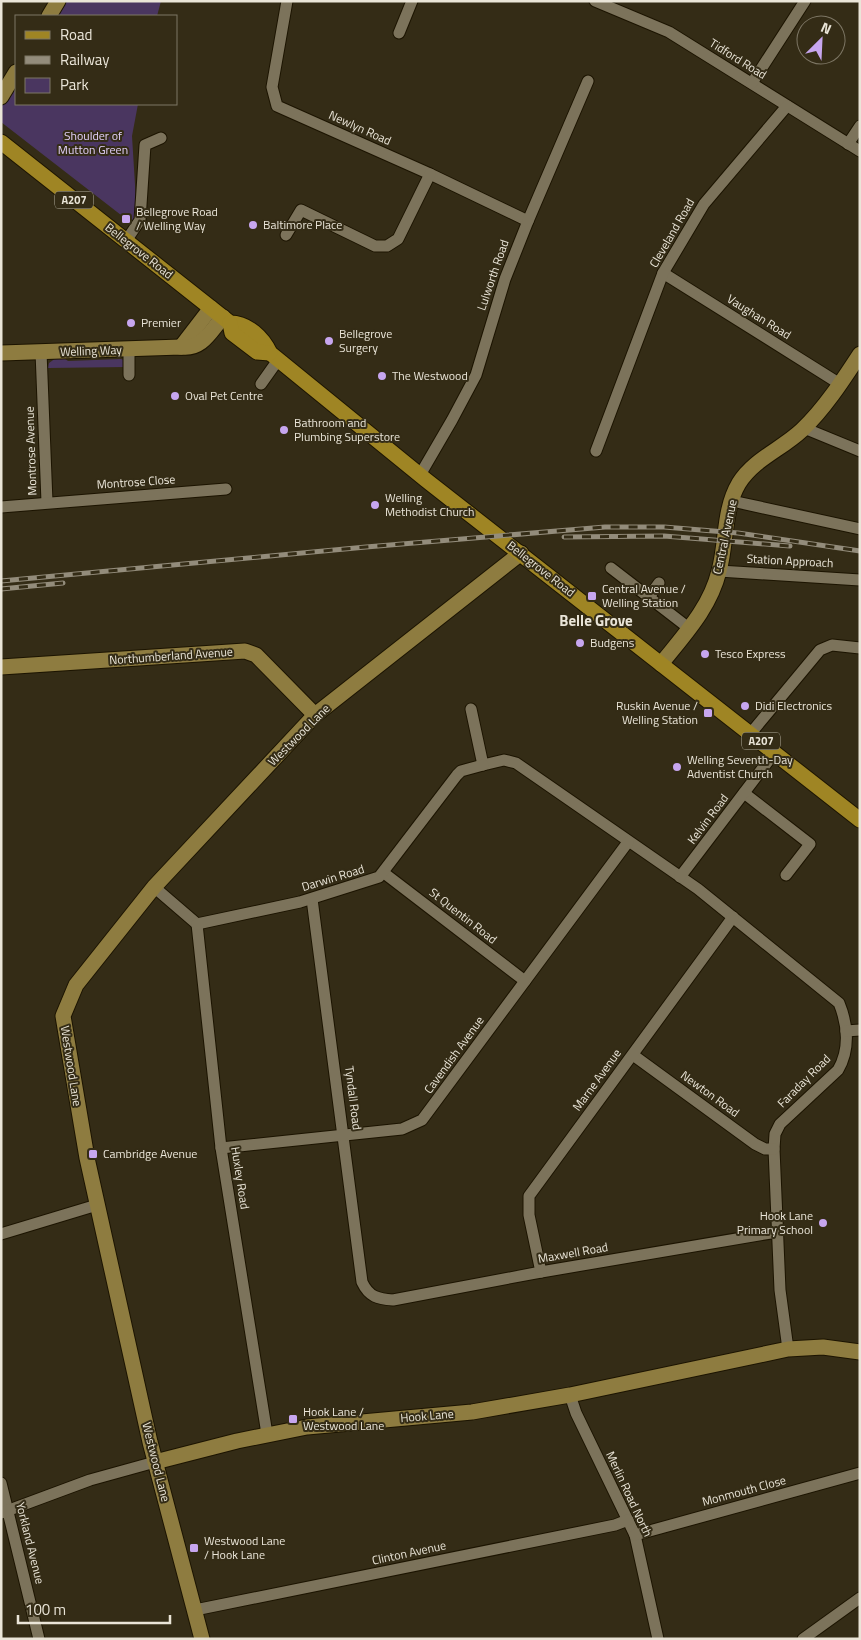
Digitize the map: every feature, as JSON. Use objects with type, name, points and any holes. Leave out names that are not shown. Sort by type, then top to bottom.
[{"type":"main road","name":"Bellegrove Road","points":[[1,142],[221,316],[232,333],[257,352],[274,357],[860,820]]},
{"type":"street","points":[[50,15],[58,1]]},
{"type":"street","name":"Newlyn Road","points":[[288,1],[272,87],[277,106],[430,174],[528,221]]},
{"type":"street","points":[[399,33],[412,1]]},
{"type":"street","name":"Tidford Road","points":[[595,1],[669,32],[860,151]]},
{"type":"street","points":[[752,83],[805,1]]},
{"type":"street","points":[[1,97],[15,74]]},
{"type":"street","name":"Lulworth Road","points":[[420,474],[456,414],[476,375],[505,279],[588,81]]},
{"type":"street","name":"Cleveland Road","points":[[596,452],[663,273],[704,204],[787,106]]},
{"type":"street","points":[[848,144],[860,126]]},
{"type":"street","points":[[126,241],[140,220],[145,145],[161,138]]},
{"type":"street","points":[[286,235],[301,210],[375,246],[387,246],[398,239],[430,174]]},
{"type":"street","name":"Vaughan Road","points":[[663,273],[840,384]]},
{"type":"street","name":"Welling Way","points":[[1,353],[181,347],[221,316]]},
{"type":"street","points":[[129,350],[129,375]]},
{"type":"street","name":"Montrose Avenue","points":[[1,507],[47,502],[41,352]]},
{"type":"street","name":"Central Avenue","points":[[661,664],[690,629],[706,604],[719,571],[732,501],[739,484],[752,466],[804,428],[840,384],[860,354]]},
{"type":"street","points":[[261,384],[274,357]]},
{"type":"street","points":[[804,428],[860,451]]},
{"type":"street","name":"Montrose Close","points":[[47,502],[226,489]]},
{"type":"street","points":[[732,501],[860,529]]},
{"type":"street","name":"Westwood Lane","points":[[202,1639],[156,1462],[97,1205],[78,1112],[64,1016],[76,984],[154,887],[316,715],[521,553]]},
{"type":"street","points":[[611,568],[690,629]]},
{"type":"street","name":"Station Approach","points":[[719,571],[860,580]]},
{"type":"street","points":[[649,597],[659,583]]},
{"type":"street","points":[[751,733],[820,650],[832,646],[860,648]]},
{"type":"street","name":"Northumberland Avenue","points":[[1,667],[245,651],[256,654],[316,715]]},
{"type":"street","points":[[471,709],[483,765]]},
{"type":"street","name":"Kelvin Road","points":[[680,877],[775,752]]},
{"type":"street","name":"Darwin Road","points":[[197,924],[312,899],[374,879],[384,873],[461,771],[504,760],[516,763],[680,877]]},
{"type":"street","points":[[744,793],[810,844],[786,875]]},
{"type":"street","name":"Cavendish Avenue","points":[[221,1148],[343,1133],[402,1129],[422,1120],[628,842]]},
{"type":"street","name":"St Quentin Road","points":[[384,873],[525,981]]},
{"type":"street","name":"Faraday Road","points":[[680,877],[733,916],[834,997],[843,1012],[846,1031],[845,1059],[838,1070],[780,1124],[775,1134],[777,1232],[782,1316],[788,1349]]},
{"type":"street","points":[[154,887],[197,924]]},
{"type":"street","name":"Tyndall Road","points":[[312,899],[362,1282],[366,1290],[374,1297]]},
{"type":"street","name":"Marne Avenue","points":[[541,1272],[529,1215],[529,1196],[733,916]]},
{"type":"street","name":"Huxley Road","points":[[197,924],[221,1148],[267,1434]]},
{"type":"street","points":[[846,1031],[860,1030]]},
{"type":"street","name":"Newton Road","points":[[633,1055],[755,1144],[766,1149],[774,1149]]},
{"type":"street","points":[[1,1234],[97,1205]]},
{"type":"street","name":"Maxwell Road","points":[[374,1297],[393,1300],[541,1272],[777,1232]]},
{"type":"street","name":"Hook Lane","points":[[5,1512],[90,1480],[267,1434],[347,1422],[472,1412],[570,1395],[788,1349],[823,1347],[860,1352]]},
{"type":"street","name":"Merlin Road North","points":[[570,1395],[576,1413],[635,1534],[658,1639]]},
{"type":"street","name":"Monmouth Close","points":[[635,1534],[860,1473]]},
{"type":"street","name":"Yorkland Avenue","points":[[1,1483],[5,1512],[39,1639]]},
{"type":"street","name":"Clinton Avenue","points":[[195,1610],[615,1525],[628,1520]]},
{"type":"street","points":[[803,1639],[860,1598]]},
{"type":"green space","points":[[66,1],[161,1],[157,15],[57,15]]},
{"type":"green space","name":"Shoulder of Mutton Green","points":[[15,83],[15,105],[138,105],[132,136],[137,217],[130,222],[1,122],[1,105]]},
{"type":"green space","points":[[56,358],[64,358],[68,361],[121,359],[124,360],[126,367],[48,368],[49,363]]},
{"type":"railway","points":[[1,581],[605,527],[664,527],[738,533],[860,551]]},
{"type":"railway","points":[[564,537],[664,536],[790,546]]},
{"type":"railway","points":[[1,589],[63,583]]},
{"type":"place","name":"Bellegrove Road / Welling Way","points":[[126,219]]},
{"type":"place","name":"Baltimore Place","points":[[253,225]]},
{"type":"place","name":"Premier","points":[[131,323]]},
{"type":"place","name":"Bellegrove Surgery","points":[[329,341]]},
{"type":"place","name":"The Westwood","points":[[382,376]]},
{"type":"place","name":"Oval Pet Centre","points":[[175,396]]},
{"type":"place","name":"Bathroom and Plumbing Superstore","points":[[284,430]]},
{"type":"place","name":"Welling Methodist Church","points":[[375,505]]},
{"type":"place","name":"Central Avenue / Welling Station","points":[[592,596]]},
{"type":"place","name":"Budgens","points":[[580,643]]},
{"type":"place","name":"Tesco Express","points":[[705,654]]},
{"type":"place","name":"Didi Electronics","points":[[745,706]]},
{"type":"place","name":"Ruskin Avenue / Welling Station","points":[[708,713]]},
{"type":"place","name":"Welling Seventh-Day Adventist Church","points":[[677,767]]},
{"type":"place","name":"Cambridge Avenue","points":[[93,1154]]},
{"type":"place","name":"Hook Lane Primary School","points":[[823,1223]]},
{"type":"place","name":"Hook Lane / Westwood Lane","points":[[293,1419]]},
{"type":"place","name":"Westwood Lane / Hook Lane","points":[[194,1548]]},
{"type":"district","name":"Belle Grove","points":[[596,621]]}]
